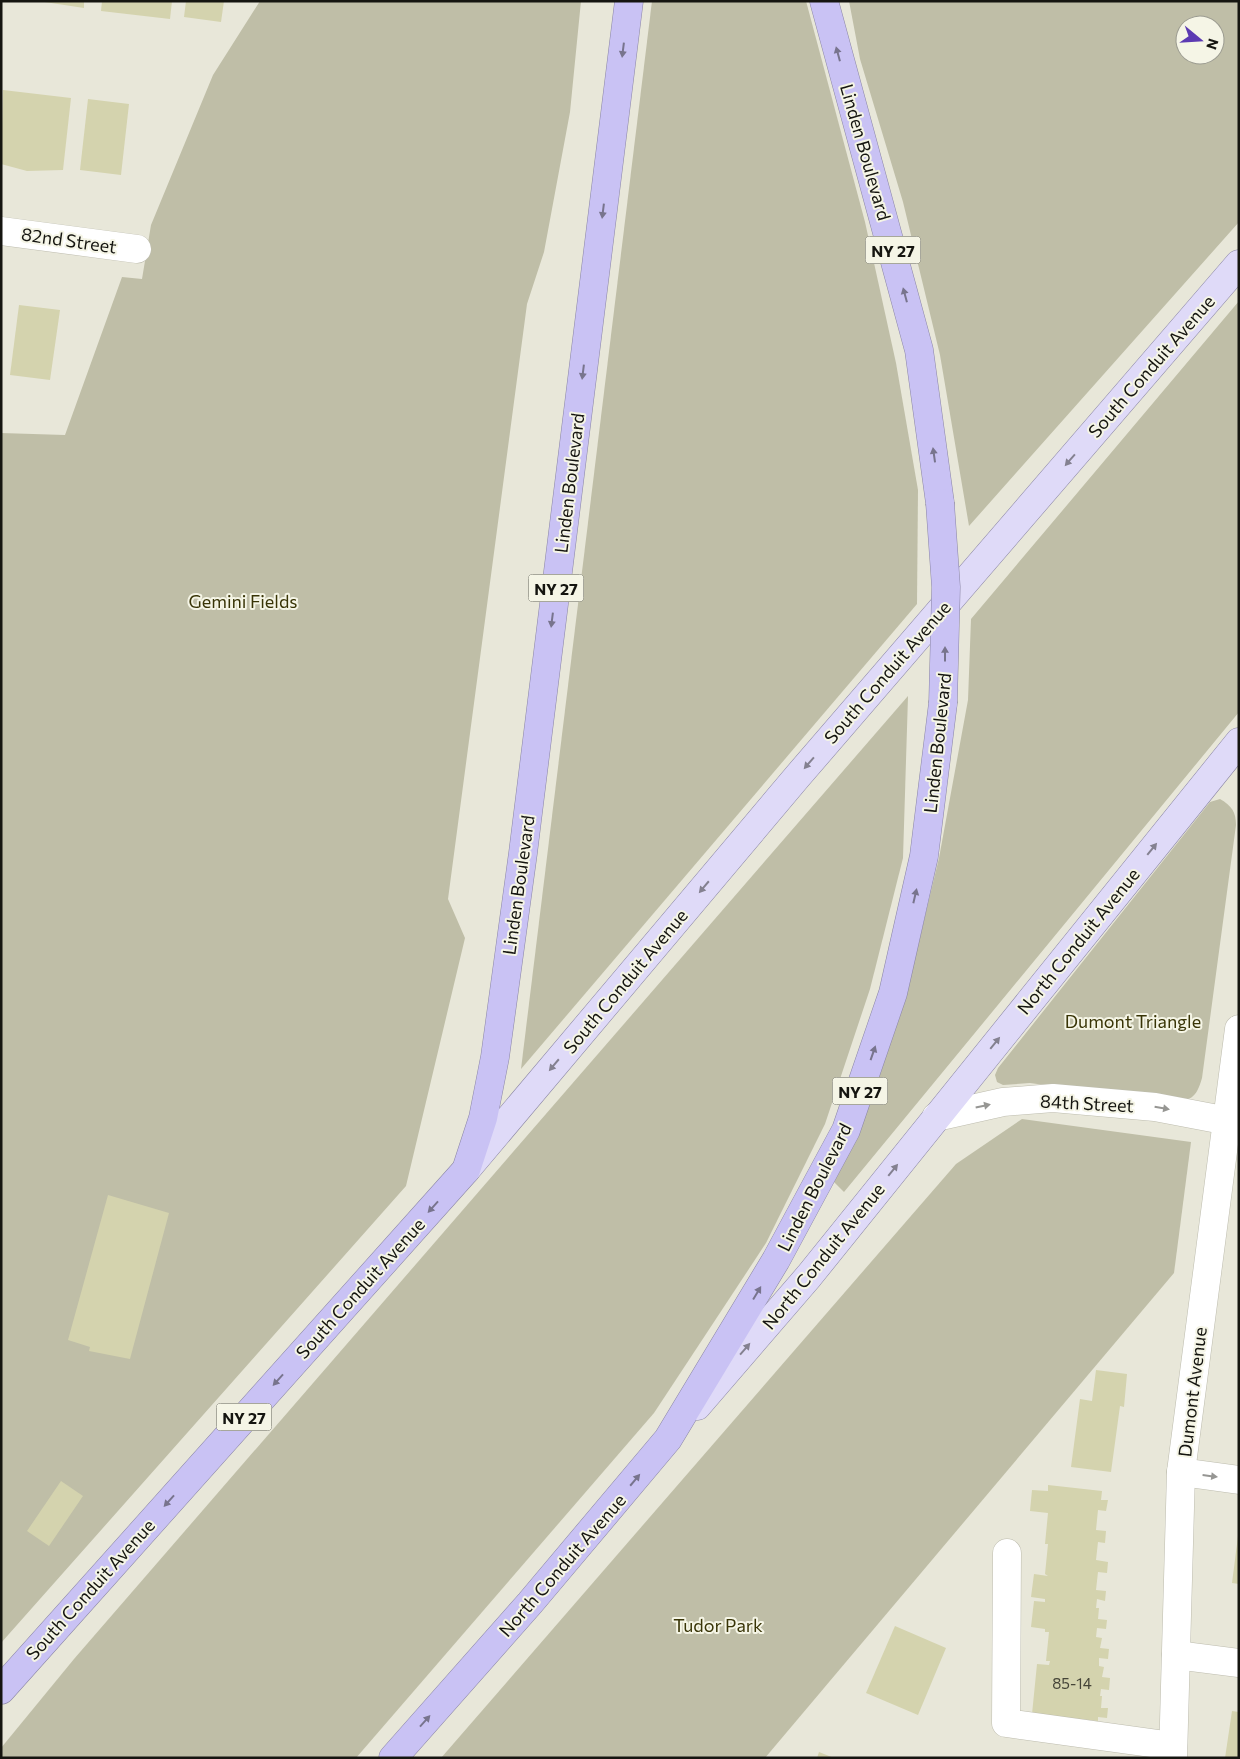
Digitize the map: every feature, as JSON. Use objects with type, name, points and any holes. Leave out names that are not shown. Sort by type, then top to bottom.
[{"type":"highway","name":"Linden Boulevard","points":[[466,1170],[484,1118],[523,853],[629,1]]},
{"type":"highway","name":"Linden Boulevard","points":[[668,1439],[776,1260],[846,1130],[893,993],[924,856],[943,703],[946,587],[940,503],[920,350],[824,1]]},
{"type":"highway","name":"South Conduit Avenue","points":[[1,1690],[466,1170]]},
{"type":"highway","name":"North Conduit Avenue","points":[[393,1758],[530,1603],[668,1439]]},
{"type":"main road","name":"South Conduit Avenue","points":[[466,1170],[797,777],[1239,264]]},
{"type":"main road","name":"North Conduit Avenue","points":[[668,1439],[809,1276],[1238,744]]},
{"type":"street","name":"82nd Street","points":[[1,231],[137,250]]},
{"type":"street","name":"Dumont Avenue","points":[[1173,1752],[1181,1472],[1233,1123],[1239,1029]]},
{"type":"street","name":"84th Street","points":[[936,1117],[1003,1102],[1053,1098],[1155,1107],[1233,1123]]},
{"type":"street","points":[[1181,1472],[1239,1480]]},
{"type":"street","points":[[1007,1552],[1006,1723],[1173,1752]]},
{"type":"street","points":[[1176,1655],[1239,1663]]},
{"type":"green space","name":"Gemini Fields","points":[[260,1],[581,1],[570,112],[544,252],[527,304],[448,899],[465,938],[406,1186],[1,1643],[1,433],[65,435],[122,277],[142,279],[151,225],[213,75]]},
{"type":"green space","points":[[652,1],[806,1],[865,222],[896,363],[918,490],[917,604],[521,1069]]},
{"type":"green space","points":[[849,1],[1239,1],[1239,222],[969,526],[940,355],[903,202],[860,59]]},
{"type":"green space","points":[[1239,301],[1239,712],[844,1192],[834,1182],[857,1132],[905,999],[939,858],[968,700],[971,619]]},
{"type":"green space","points":[[908,696],[903,858],[870,989],[825,1124],[766,1243],[654,1413],[356,1758],[1,1758],[1,1748],[74,1659]]},
{"type":"green space","name":"Dumont Triangle","points":[[1220,799],[1228,804],[1232,810],[1236,825],[1202,1078],[1195,1094],[1188,1099],[1171,1102],[1030,1083],[1003,1085],[997,1082],[995,1075],[998,1068],[1210,802]]},
{"type":"green space","name":"Tudor Park","points":[[1022,1119],[1191,1142],[1174,1273],[765,1758],[441,1758],[956,1164]]},
{"type":"building","points":[[38,1],[84,1],[84,8]]},
{"type":"building","points":[[102,1],[172,1],[170,19],[101,11]]},
{"type":"building","points":[[186,1],[224,1],[221,22],[184,17]]},
{"type":"building","points":[[3,90],[71,98],[63,170],[27,171],[1,164]]},
{"type":"building","points":[[88,99],[129,104],[121,175],[80,170]]},
{"type":"building","points":[[19,305],[60,310],[50,380],[10,375]]},
{"type":"building","points":[[108,1195],[169,1213],[130,1359],[89,1351],[90,1347],[68,1340]]},
{"type":"building","points":[[1096,1370],[1127,1374],[1124,1407],[1120,1406],[1111,1472],[1071,1467],[1080,1399],[1092,1401]]},
{"type":"building","points":[[61,1481],[83,1496],[49,1546],[27,1531]]},
{"type":"building","points":[[1048,1485],[1102,1491],[1101,1500],[1108,1500],[1106,1511],[1098,1510],[1096,1530],[1106,1531],[1105,1543],[1098,1542],[1096,1560],[1108,1562],[1107,1573],[1098,1572],[1096,1590],[1106,1591],[1105,1601],[1097,1599],[1096,1608],[1099,1608],[1098,1619],[1107,1620],[1106,1629],[1097,1628],[1096,1637],[1102,1638],[1100,1648],[1109,1649],[1108,1659],[1099,1658],[1099,1666],[1104,1667],[1102,1677],[1110,1678],[1109,1690],[1101,1689],[1100,1696],[1102,1696],[1101,1708],[1108,1708],[1107,1718],[1098,1717],[1098,1721],[1032,1714],[1037,1664],[1049,1665],[1050,1661],[1046,1661],[1049,1632],[1045,1632],[1045,1629],[1031,1627],[1034,1601],[1045,1602],[1045,1599],[1031,1597],[1034,1574],[1048,1576],[1045,1574],[1048,1544],[1045,1544],[1048,1513],[1030,1511],[1032,1490],[1048,1491]]},
{"type":"building","points":[[1239,1536],[1239,1584],[1232,1583]]},
{"type":"building","points":[[895,1626],[946,1648],[918,1715],[866,1693]]},
{"type":"building","points":[[1232,1711],[1239,1712],[1239,1758],[1225,1758]]},
{"type":"building","points":[[819,1752],[834,1758],[817,1758]]}]
